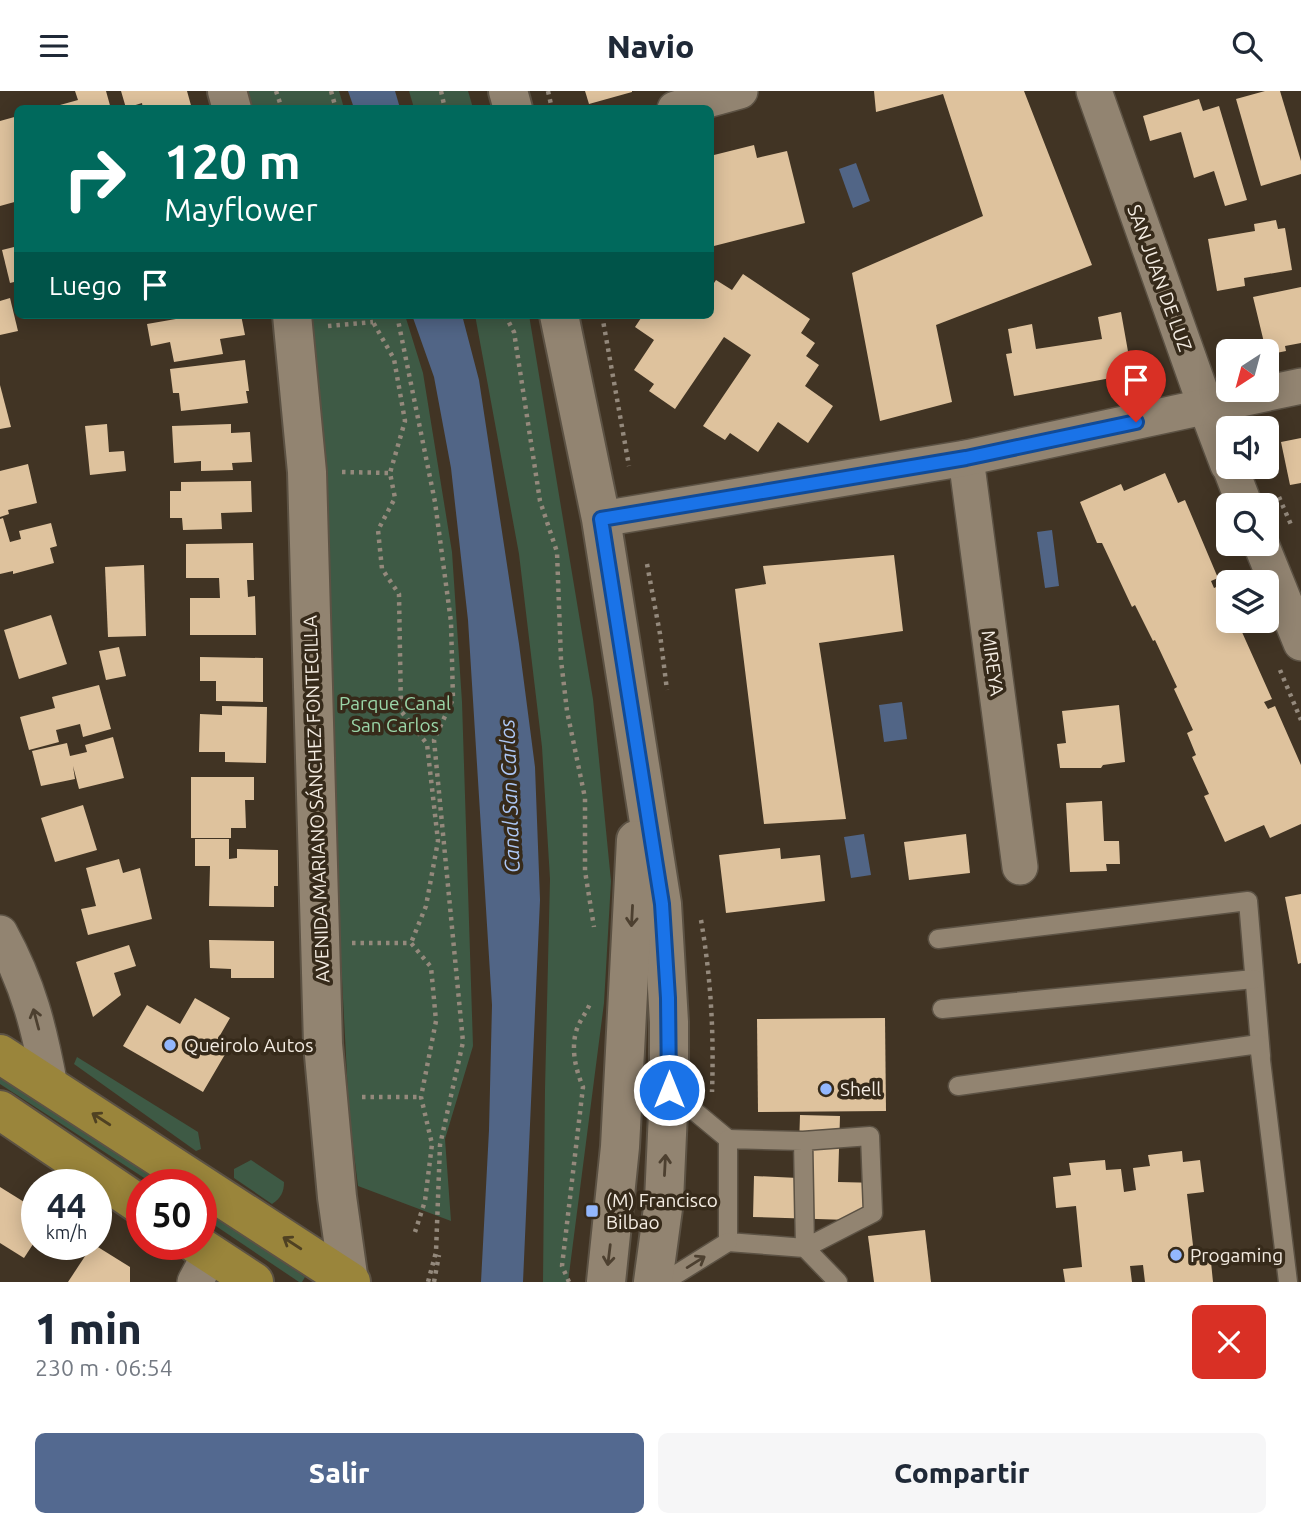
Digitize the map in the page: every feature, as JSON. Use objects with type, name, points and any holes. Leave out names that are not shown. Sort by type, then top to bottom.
[{"type":"main road","points":[[560,319],[601,519],[662,904],[669,1010],[669,1090],[664,1201],[653,1282]]},
{"type":"main road","name":"AVENIDA MARIANO SÁNCHEZ FONTECILLA","points":[[293,322],[307,472],[323,1044],[337,1197],[350,1282]]},
{"type":"main road","points":[[606,1282],[621,1147],[640,775]]},
{"type":"main road","points":[[0,1054],[350,1282]]},
{"type":"main road","points":[[0,1110],[126,1195]]},
{"type":"main road","points":[[201,1260],[254,1282]]},
{"type":"street","points":[[689,105],[740,91]]},
{"type":"street","name":"SAN JUAN DE LUZ","points":[[1094,91],[1216,433]]},
{"type":"street","points":[[601,519],[966,458],[1301,386]]},
{"type":"street","name":"MIREYA","points":[[966,458],[1020,867]]},
{"type":"street","points":[[1266,556],[1301,643]]},
{"type":"street","points":[[0,933],[29,994],[40,1032],[50,1086]]},
{"type":"lane","points":[[938,939],[1248,901],[1261,1056],[1288,1282]]},
{"type":"lane","points":[[942,1009],[1255,979]]},
{"type":"lane","points":[[958,1086],[1259,1044],[1261,1056]]},
{"type":"lane","points":[[664,1282],[729,1242],[805,1248],[873,1213],[870,1136],[803,1141],[728,1139],[669,1090]]},
{"type":"lane","points":[[728,1139],[729,1242]]},
{"type":"lane","points":[[803,1141],[805,1248],[838,1282]]},
{"type":"path","points":[[293,322],[352,319]]},
{"type":"path","points":[[373,319],[394,359],[405,421],[390,473],[395,498],[378,530],[382,569],[399,594],[401,711]]},
{"type":"path","points":[[398,319],[435,502],[451,622],[453,699],[434,740],[463,1042],[440,1146],[437,1253],[432,1281]]},
{"type":"path","points":[[507,319],[514,332],[540,501],[557,552],[561,660],[567,711],[585,798],[585,871],[595,940]]},
{"type":"path","points":[[307,472],[390,473]]},
{"type":"path","points":[[1277,490],[1296,538]]},
{"type":"path","points":[[313,699],[362,699],[401,711],[427,744],[438,841],[426,906],[411,943]]},
{"type":"path","points":[[320,943],[411,943]]},
{"type":"path","points":[[411,943],[431,967],[436,1021],[421,1097],[432,1144],[425,1201],[415,1232]]},
{"type":"path","points":[[569,1282],[562,1266],[583,1087],[576,1071],[573,1046],[577,1027],[593,996]]},
{"type":"path","points":[[328,1097],[421,1097]]},
{"type":"green space","points":[[244,91],[339,91],[343,105],[248,105]]},
{"type":"green space","points":[[409,91],[468,91],[472,105],[413,105]]},
{"type":"green space","name":"Parque Canal San Carlos","points":[[305,319],[406,319],[423,373],[452,552],[462,702],[473,1046],[445,1139],[451,1221],[358,1186],[349,1114]]},
{"type":"green space","points":[[476,319],[530,319],[593,699],[611,881],[604,1003],[568,1282],[543,1282],[550,879],[542,747],[519,554]]},
{"type":"green space","points":[[77,1057],[198,1132],[201,1149],[196,1151],[74,1064]]},
{"type":"green space","points":[[0,1075],[144,1169],[130,1169],[0,1084]]},
{"type":"green space","points":[[251,1160],[284,1182],[281,1195],[272,1204],[234,1178],[234,1169]]},
{"type":"green space","points":[[217,1218],[305,1277],[299,1282],[217,1227]]},
{"type":"water","points":[[348,91],[395,91],[399,105],[353,105]]},
{"type":"water","points":[[856,163],[870,201],[853,208],[839,169]]},
{"type":"water","name":"Canal San Carlos","points":[[413,319],[463,319],[479,380],[535,767],[540,900],[523,1282],[481,1282],[492,1005],[468,620],[451,468],[434,377]]},
{"type":"water","points":[[1052,530],[1059,586],[1045,588],[1037,532]]},
{"type":"water","points":[[902,702],[907,739],[884,742],[879,705]]},
{"type":"water","points":[[864,834],[871,875],[851,878],[844,837]]},
{"type":"building","points":[[75,91],[106,91],[110,105],[60,105],[78,100]]},
{"type":"building","points":[[121,91],[187,91],[191,105],[142,103],[125,105]]},
{"type":"building","points":[[585,91],[632,91],[632,92],[589,104]]},
{"type":"building","points":[[874,91],[1024,91],[1092,265],[936,325],[952,402],[880,421],[852,273],[983,216],[943,94],[876,112]]},
{"type":"building","points":[[1265,91],[1280,91],[1301,161],[1301,174],[1261,186],[1236,99]]},
{"type":"building","points":[[1199,99],[1203,111],[1219,106],[1247,200],[1225,206],[1214,171],[1194,178],[1181,132],[1150,141],[1143,116]]},
{"type":"building","points":[[14,117],[14,202],[0,206],[0,121]]},
{"type":"building","points":[[754,145],[757,158],[787,151],[805,223],[714,246],[714,155]]},
{"type":"building","points":[[1276,220],[1278,229],[1285,228],[1292,270],[1244,278],[1245,286],[1217,291],[1208,239],[1255,231],[1254,224]]},
{"type":"building","points":[[14,247],[14,282],[10,283],[2,250]]},
{"type":"building","points":[[743,274],[810,319],[801,333],[815,343],[806,356],[819,365],[805,386],[833,406],[808,443],[778,422],[758,452],[730,433],[725,440],[703,426],[751,355],[724,337],[675,409],[649,391],[654,384],[634,370],[654,340],[635,327],[640,319],[714,319],[714,283],[716,280],[732,290]]},
{"type":"building","points":[[1301,287],[1301,343],[1285,346],[1286,351],[1279,352],[1279,339],[1263,339],[1253,297]]},
{"type":"building","points":[[10,298],[18,331],[0,335],[0,301]]},
{"type":"building","points":[[1121,312],[1132,374],[1014,396],[1006,354],[1012,353],[1008,329],[1032,324],[1036,349],[1102,339],[1098,317]]},
{"type":"building","points":[[176,319],[242,319],[245,335],[220,339],[223,354],[174,362],[170,342],[151,346],[147,324]]},
{"type":"building","points":[[245,360],[248,403],[181,411],[179,393],[173,393],[170,369]]},
{"type":"building","points":[[0,385],[11,427],[0,429]]},
{"type":"building","points":[[107,424],[109,452],[124,451],[126,471],[90,475],[85,426]]},
{"type":"building","points":[[231,424],[231,433],[250,432],[252,462],[232,463],[233,470],[201,471],[201,461],[174,463],[172,426]]},
{"type":"building","points":[[1301,438],[1301,483],[1290,485],[1281,442]]},
{"type":"building","points":[[28,464],[37,503],[8,510],[9,514],[0,517],[0,471]]},
{"type":"building","points":[[1165,473],[1178,503],[1185,500],[1216,573],[1216,579],[1211,581],[1216,587],[1216,633],[1242,633],[1272,699],[1264,702],[1268,709],[1275,706],[1301,765],[1301,824],[1270,838],[1264,825],[1225,842],[1204,796],[1209,794],[1192,757],[1196,755],[1187,733],[1193,730],[1174,689],[1177,687],[1155,640],[1153,641],[1135,605],[1132,607],[1102,543],[1097,543],[1080,502],[1121,484],[1124,491]]},
{"type":"building","points":[[251,481],[252,512],[221,513],[222,529],[183,530],[182,518],[170,518],[170,491],[181,491],[181,482]]},
{"type":"building","points":[[3,518],[10,542],[21,539],[19,531],[51,523],[57,546],[50,548],[54,563],[13,574],[13,571],[0,574],[0,519]]},
{"type":"building","points":[[253,543],[254,580],[247,580],[248,597],[255,596],[256,635],[190,635],[190,598],[220,598],[219,578],[186,578],[186,544]]},
{"type":"building","points":[[894,555],[903,631],[819,643],[846,819],[764,824],[735,589],[766,584],[763,566]]},
{"type":"building","points":[[144,565],[146,636],[108,637],[105,567]]},
{"type":"building","points":[[51,615],[67,664],[19,679],[4,630]]},
{"type":"building","points":[[119,647],[126,676],[106,680],[99,651]]},
{"type":"building","points":[[200,657],[263,658],[263,702],[216,701],[216,681],[200,681]]},
{"type":"building","points":[[99,685],[111,729],[83,737],[80,724],[56,730],[59,742],[29,750],[20,717],[55,708],[52,697]]},
{"type":"building","points":[[1119,705],[1125,762],[1103,765],[1101,768],[1060,768],[1057,744],[1066,743],[1062,711]]},
{"type":"building","points":[[222,706],[267,707],[266,763],[225,762],[225,752],[199,752],[200,714],[222,715]]},
{"type":"building","points":[[113,737],[124,778],[79,789],[73,766],[75,779],[41,786],[32,751],[67,743],[70,756],[87,752],[85,745]]},
{"type":"building","points":[[191,777],[254,777],[254,800],[245,800],[246,828],[231,828],[231,838],[191,838]]},
{"type":"building","points":[[1102,801],[1104,841],[1119,841],[1120,864],[1106,864],[1107,871],[1070,872],[1066,803]]},
{"type":"building","points":[[83,805],[97,850],[55,862],[41,818]]},
{"type":"building","points":[[966,834],[970,873],[909,880],[904,842]]},
{"type":"building","points":[[195,839],[229,839],[229,859],[237,858],[237,849],[278,850],[278,886],[274,886],[274,907],[209,906],[210,866],[195,866]]},
{"type":"building","points":[[780,848],[781,859],[820,855],[825,901],[726,913],[719,855]]},
{"type":"building","points":[[119,859],[123,873],[140,868],[152,919],[88,935],[81,909],[96,906],[86,868]]},
{"type":"building","points":[[1301,894],[1301,963],[1298,964],[1285,897]]},
{"type":"building","points":[[209,940],[274,941],[274,978],[231,978],[231,969],[210,968]]},
{"type":"building","points":[[129,945],[136,966],[114,973],[121,995],[93,1017],[76,962]]},
{"type":"building","name":"Queirolo Autos","points":[[195,998],[230,1018],[215,1044],[227,1051],[203,1092],[123,1046],[147,1005],[180,1024]]},
{"type":"building","points":[[885,1018],[886,1111],[758,1112],[757,1019]]},
{"type":"building","name":"Shell","points":[[800,1115],[840,1116],[838,1182],[880,1183],[880,1221],[753,1217],[754,1176],[798,1178]]},
{"type":"building","points":[[1182,1151],[1183,1162],[1200,1160],[1204,1192],[1187,1194],[1194,1254],[1210,1252],[1213,1282],[1145,1282],[1143,1265],[1130,1266],[1132,1282],[1065,1282],[1063,1269],[1082,1267],[1076,1206],[1056,1208],[1053,1177],[1071,1175],[1069,1163],[1105,1160],[1106,1170],[1121,1169],[1124,1192],[1136,1190],[1133,1168],[1150,1166],[1148,1155]]},
{"type":"building","points":[[0,1187],[21,1200],[21,1256],[0,1243]]},
{"type":"building","points":[[925,1230],[931,1282],[874,1282],[868,1236]]},
{"type":"building","points":[[112,1256],[130,1267],[130,1282],[68,1282],[82,1260],[112,1260]]},
{"type":"place","name":"Queirolo Autos","points":[[170,1045]]},
{"type":"place","name":"Shell","points":[[826,1089]]},
{"type":"place","name":"(M) Francisco Bilbao","points":[[592,1211]]},
{"type":"place","name":"Progaming","points":[[1176,1255]]},
{"type":"route","points":[[669,1090],[669,1022],[662,904],[601,519],[966,458],[1136,422]]}]
